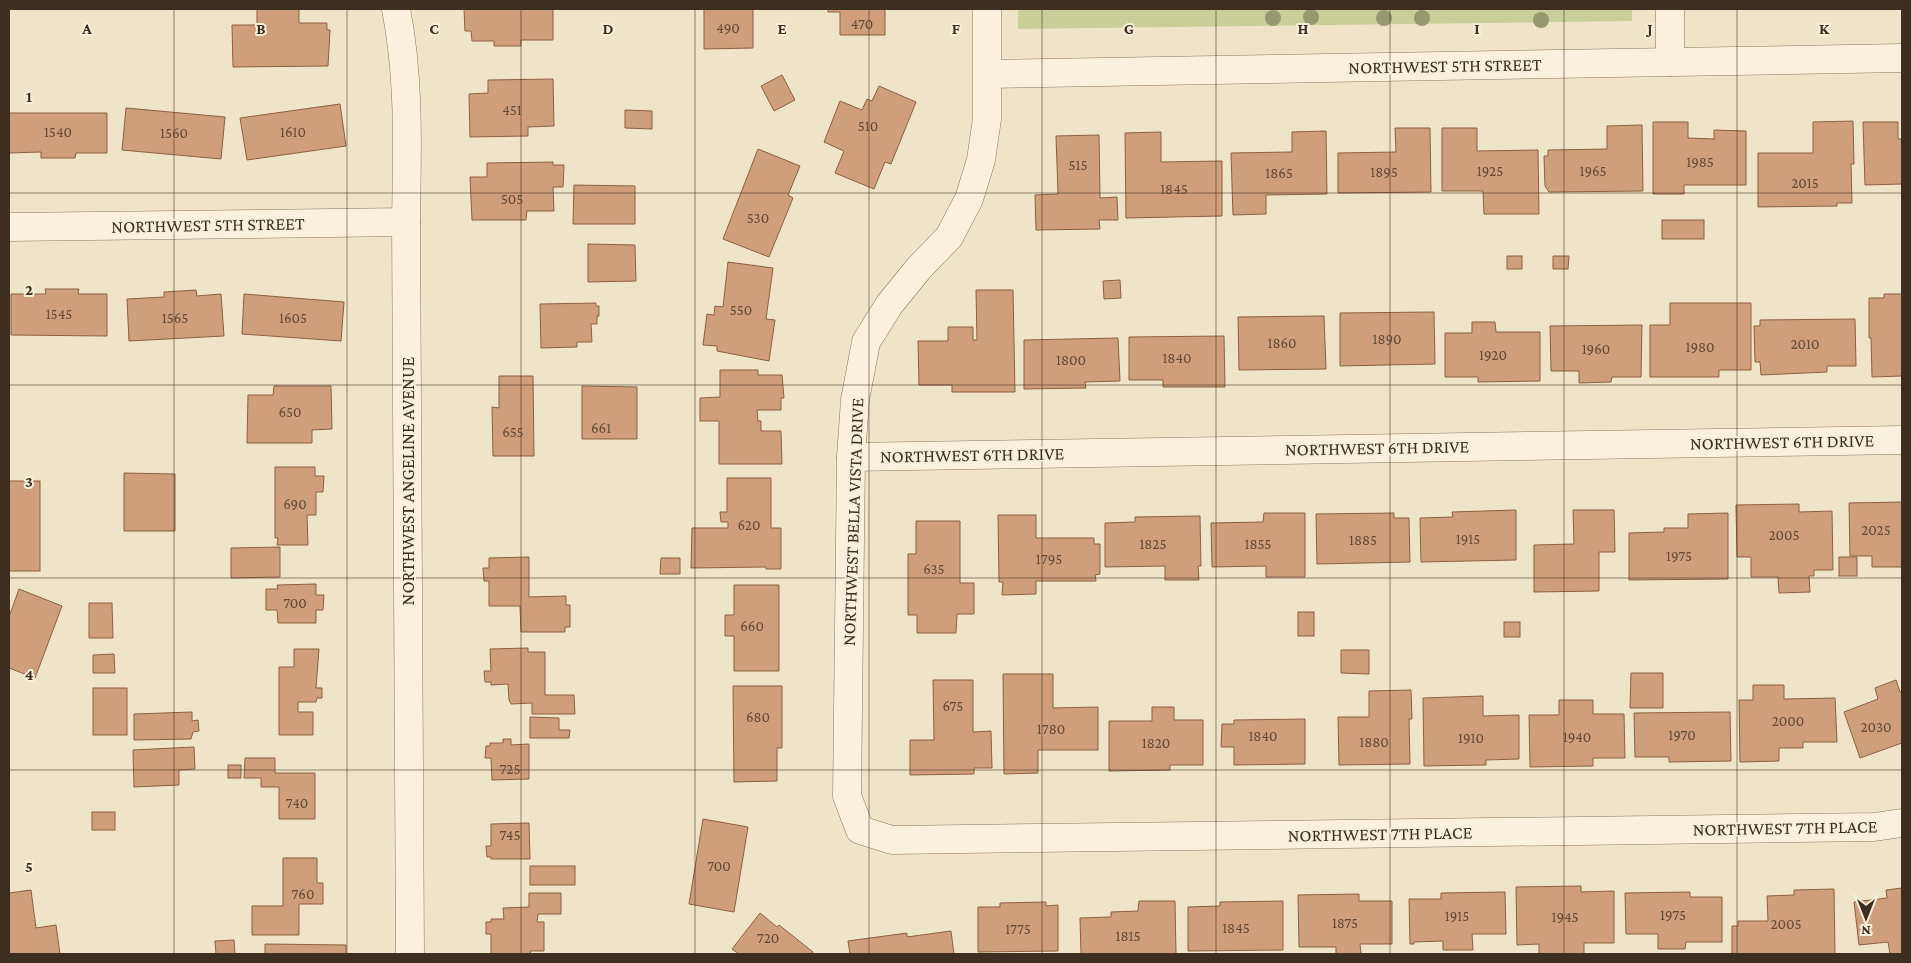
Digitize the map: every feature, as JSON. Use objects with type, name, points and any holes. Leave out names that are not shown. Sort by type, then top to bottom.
[{"type":"street","name":"NORTHWEST ANGELINE AVENUE","points":[[396,9],[403,44],[408,120],[406,222],[410,954]]},
{"type":"street","name":"NORTHWEST BELLA VISTA DRIVE","points":[[860,830],[848,796],[851,457],[855,400],[866,342],[889,305],[919,268],[950,236],[969,199],[981,160],[987,118],[987,9]]},
{"type":"street","points":[[1670,9],[1670,62]]},
{"type":"street","name":"NORTHWEST 5TH STREET","points":[[988,74],[1902,58]]},
{"type":"street","name":"NORTHWEST 5TH STREET","points":[[9,228],[406,222]]},
{"type":"street","name":"NORTHWEST 6TH DRIVE","points":[[851,457],[1902,440]]},
{"type":"street","name":"NORTHWEST 7TH PLACE","points":[[860,830],[892,840],[1874,828],[1902,823]]},
{"type":"green space","points":[[1018,9],[1632,9],[1632,21],[1018,29]]},
{"type":"building","points":[[257,9],[299,9],[299,23],[327,23],[327,30],[330,30],[328,66],[233,67],[232,25],[257,25]]},
{"type":"building","points":[[464,9],[553,9],[553,40],[521,40],[521,46],[494,46],[494,41],[472,41],[471,31],[465,31]]},
{"type":"building","points":[[704,9],[753,9],[753,48],[704,49]]},
{"type":"building","points":[[828,9],[885,9],[885,35],[840,35],[840,12],[828,12]]},
{"type":"building","points":[[782,75],[795,100],[774,111],[761,86]]},
{"type":"building","points":[[553,79],[554,126],[528,127],[528,136],[470,137],[469,94],[488,93],[488,80]]},
{"type":"building","points":[[879,86],[916,102],[891,164],[885,162],[874,189],[835,173],[844,151],[824,142],[840,101],[862,110],[867,99],[872,101]]},
{"type":"building","points":[[340,104],[346,146],[247,160],[240,118]]},
{"type":"building","points":[[126,108],[225,117],[221,159],[122,150]]},
{"type":"building","points":[[625,110],[652,111],[652,129],[625,128]]},
{"type":"building","points":[[9,113],[107,113],[107,153],[76,153],[75,158],[41,158],[41,152],[9,153]]},
{"type":"building","points":[[1853,121],[1854,164],[1851,164],[1852,203],[1837,203],[1837,206],[1758,207],[1758,153],[1813,153],[1813,122]]},
{"type":"building","points":[[1653,122],[1688,122],[1688,138],[1714,139],[1714,130],[1746,131],[1746,185],[1684,185],[1684,194],[1653,194]]},
{"type":"building","points":[[1863,122],[1898,122],[1898,139],[1902,139],[1902,184],[1865,185]]},
{"type":"building","points":[[1642,125],[1643,191],[1549,192],[1545,186],[1544,156],[1548,156],[1548,150],[1607,149],[1607,126]]},
{"type":"building","points":[[1395,128],[1430,128],[1431,192],[1338,193],[1338,153],[1396,152]]},
{"type":"building","points":[[1442,128],[1477,128],[1477,151],[1538,150],[1539,214],[1484,214],[1483,191],[1442,191]]},
{"type":"building","points":[[1326,131],[1327,194],[1266,195],[1266,214],[1233,215],[1231,153],[1292,152],[1292,132]]},
{"type":"building","points":[[1161,132],[1161,162],[1222,161],[1222,216],[1126,218],[1125,133]]},
{"type":"building","points":[[1099,135],[1100,198],[1117,197],[1118,220],[1099,220],[1100,229],[1036,230],[1035,195],[1058,194],[1056,136]]},
{"type":"building","points":[[758,149],[800,166],[788,195],[793,198],[769,257],[723,239]]},
{"type":"building","points":[[553,162],[553,165],[564,165],[563,187],[553,187],[554,211],[527,211],[526,220],[472,220],[470,177],[487,177],[487,163]]},
{"type":"building","points":[[574,185],[635,186],[635,224],[573,224]]},
{"type":"building","points":[[1662,220],[1704,220],[1704,239],[1662,239]]},
{"type":"building","points":[[588,244],[635,245],[636,281],[588,282]]},
{"type":"building","points":[[1507,256],[1522,256],[1522,269],[1507,269]]},
{"type":"building","points":[[1553,256],[1569,256],[1568,269],[1553,269]]},
{"type":"building","points":[[728,262],[773,268],[766,319],[775,320],[769,361],[717,351],[717,346],[703,345],[707,314],[714,315],[715,306],[723,307]]},
{"type":"building","points":[[1120,280],[1121,298],[1104,299],[1103,281]]},
{"type":"building","points":[[45,289],[79,289],[78,294],[107,294],[107,336],[11,335],[11,294],[46,294]]},
{"type":"building","points":[[196,290],[197,296],[221,294],[224,336],[129,341],[127,299],[164,297],[164,292]]},
{"type":"building","points":[[976,290],[1013,290],[1015,392],[952,392],[952,385],[919,385],[918,341],[948,341],[948,327],[973,327],[973,340],[977,340]]},
{"type":"building","points":[[244,294],[344,302],[341,341],[242,334]]},
{"type":"building","points":[[1884,294],[1902,294],[1902,376],[1872,377],[1871,338],[1869,338],[1869,298],[1884,298]]},
{"type":"building","points":[[596,303],[596,306],[599,306],[599,316],[597,316],[597,324],[591,324],[592,342],[577,342],[577,347],[541,348],[540,304]]},
{"type":"building","points":[[1670,303],[1751,303],[1751,370],[1719,370],[1719,377],[1650,377],[1650,325],[1670,325]]},
{"type":"building","points":[[1434,312],[1435,364],[1340,366],[1340,313]]},
{"type":"building","points":[[1324,316],[1326,369],[1239,370],[1238,317]]},
{"type":"building","points":[[1855,319],[1856,366],[1827,366],[1827,372],[1761,375],[1760,362],[1755,362],[1754,326],[1760,326],[1760,320]]},
{"type":"building","points":[[1472,322],[1495,322],[1496,332],[1540,332],[1540,381],[1478,382],[1478,377],[1445,377],[1445,333],[1472,333]]},
{"type":"building","points":[[1642,325],[1641,377],[1612,377],[1611,382],[1579,383],[1579,371],[1551,371],[1550,326]]},
{"type":"building","points":[[1224,336],[1225,387],[1163,387],[1163,380],[1129,380],[1129,337]]},
{"type":"building","points":[[1118,338],[1120,381],[1085,382],[1086,388],[1024,389],[1024,340]]},
{"type":"building","points":[[720,370],[758,370],[758,375],[782,375],[784,398],[781,398],[781,410],[757,410],[758,421],[761,421],[761,431],[781,431],[782,464],[719,464],[719,421],[700,421],[700,398],[720,397]]},
{"type":"building","points":[[499,376],[533,376],[534,456],[493,456],[492,407],[499,408]]},
{"type":"building","points":[[274,386],[331,386],[332,429],[312,430],[312,443],[247,443],[248,395],[273,395]]},
{"type":"building","points":[[582,386],[637,387],[637,439],[582,439]]},
{"type":"building","points":[[275,467],[315,467],[315,476],[324,476],[323,492],[316,492],[316,515],[307,515],[308,545],[277,545],[278,538],[275,538]]},
{"type":"building","points":[[124,473],[175,474],[175,531],[124,531]]},
{"type":"building","points":[[727,478],[771,478],[771,528],[781,528],[781,569],[766,569],[766,567],[691,568],[692,528],[728,528],[728,522],[721,522],[720,512],[727,512]]},
{"type":"building","points":[[9,481],[40,481],[40,571],[9,571]]},
{"type":"building","points":[[1902,502],[1902,567],[1872,567],[1872,556],[1850,556],[1849,503]]},
{"type":"building","points":[[1799,504],[1799,512],[1832,511],[1833,570],[1814,570],[1814,576],[1809,576],[1810,592],[1779,593],[1778,577],[1751,577],[1751,557],[1737,557],[1736,505]]},
{"type":"building","points":[[1516,510],[1516,560],[1421,562],[1420,518],[1453,517],[1452,512]]},
{"type":"building","points":[[1573,510],[1614,510],[1615,552],[1599,552],[1599,591],[1534,592],[1534,545],[1574,544]]},
{"type":"building","points":[[1264,513],[1305,513],[1305,577],[1266,577],[1266,566],[1212,567],[1211,523],[1263,522]]},
{"type":"building","points":[[1394,513],[1394,518],[1409,518],[1410,562],[1317,564],[1316,514]]},
{"type":"building","points":[[1728,513],[1728,579],[1629,580],[1629,533],[1664,532],[1664,528],[1688,528],[1688,514]]},
{"type":"building","points":[[998,515],[1036,515],[1036,538],[1094,538],[1094,544],[1100,544],[1100,574],[1095,575],[1096,581],[1036,581],[1036,594],[1002,595],[1003,582],[999,582]]},
{"type":"building","points":[[1200,516],[1201,566],[1198,566],[1199,580],[1165,580],[1165,566],[1105,567],[1105,523],[1135,522],[1135,517]]},
{"type":"building","points":[[916,521],[960,521],[960,583],[974,583],[974,614],[957,614],[956,633],[917,633],[917,615],[908,615],[908,554],[916,554]]},
{"type":"building","points":[[280,547],[280,577],[231,578],[231,548]]},
{"type":"building","points":[[529,557],[529,597],[566,596],[566,605],[570,605],[570,627],[565,627],[565,632],[521,632],[520,606],[489,606],[489,581],[484,581],[483,568],[489,568],[489,558]]},
{"type":"building","points":[[1839,557],[1857,557],[1857,576],[1839,576]]},
{"type":"building","points":[[661,558],[680,558],[680,574],[660,574]]},
{"type":"building","points":[[316,584],[316,595],[324,595],[323,610],[316,610],[316,623],[278,623],[277,610],[266,610],[266,589],[278,589],[277,585]]},
{"type":"building","points":[[734,585],[779,585],[779,671],[734,671],[734,636],[725,636],[725,615],[734,615]]},
{"type":"building","points":[[19,589],[62,606],[35,678],[9,668],[9,617]]},
{"type":"building","points":[[89,603],[112,603],[113,638],[89,638]]},
{"type":"building","points":[[1298,612],[1314,612],[1314,636],[1298,636]]},
{"type":"building","points":[[1504,622],[1520,622],[1520,637],[1504,637]]},
{"type":"building","points":[[528,648],[528,652],[545,652],[545,695],[574,695],[575,714],[532,714],[532,703],[511,704],[508,684],[491,685],[491,682],[485,682],[484,671],[491,671],[490,649]]},
{"type":"building","points":[[294,649],[319,649],[316,688],[322,688],[322,698],[317,698],[316,702],[298,702],[298,712],[313,712],[313,735],[279,735],[279,667],[294,667]]},
{"type":"building","points":[[1341,650],[1369,650],[1369,674],[1341,673]]},
{"type":"building","points":[[114,654],[115,673],[93,673],[93,655]]},
{"type":"building","points":[[1631,673],[1663,673],[1663,708],[1630,708]]},
{"type":"building","points":[[1003,674],[1053,674],[1053,708],[1098,707],[1098,750],[1038,750],[1038,773],[1004,774]]},
{"type":"building","points":[[933,680],[973,680],[973,732],[991,731],[992,768],[974,768],[974,774],[910,775],[910,740],[934,740]]},
{"type":"building","points":[[1896,680],[1900,692],[1902,691],[1902,743],[1860,758],[1844,712],[1878,699],[1875,688]]},
{"type":"building","points":[[1753,685],[1784,685],[1784,699],[1835,698],[1837,742],[1803,742],[1803,748],[1779,748],[1779,761],[1740,762],[1739,700],[1753,700]]},
{"type":"building","points":[[733,686],[782,686],[782,748],[777,748],[777,781],[734,782]]},
{"type":"building","points":[[93,688],[127,688],[127,735],[93,735]]},
{"type":"building","points":[[1411,690],[1412,719],[1409,719],[1410,764],[1339,765],[1338,717],[1369,717],[1369,691]]},
{"type":"building","points":[[1483,696],[1483,716],[1519,715],[1519,759],[1486,760],[1486,765],[1424,766],[1423,698]]},
{"type":"building","points":[[1559,700],[1593,700],[1593,714],[1624,714],[1625,758],[1593,758],[1593,766],[1530,767],[1529,715],[1559,715]]},
{"type":"building","points":[[1152,707],[1174,707],[1174,720],[1203,720],[1203,765],[1170,765],[1170,770],[1109,771],[1109,721],[1152,721]]},
{"type":"building","points":[[192,712],[192,721],[198,720],[199,731],[193,732],[191,739],[134,740],[134,714]]},
{"type":"building","points":[[1730,712],[1731,761],[1669,762],[1669,757],[1635,757],[1634,713]]},
{"type":"building","points":[[530,717],[559,718],[559,730],[570,730],[569,738],[530,738]]},
{"type":"building","points":[[1305,719],[1305,764],[1234,765],[1234,747],[1221,747],[1222,724],[1234,724],[1234,720]]},
{"type":"building","points":[[503,739],[511,739],[511,745],[529,744],[529,779],[492,780],[491,758],[485,758],[486,746],[490,746],[490,743],[503,743]]},
{"type":"building","points":[[194,747],[195,769],[179,770],[179,785],[134,787],[133,750]]},
{"type":"building","points":[[245,758],[275,758],[275,773],[315,773],[315,819],[279,819],[279,787],[261,787],[261,778],[244,778]]},
{"type":"building","points":[[228,765],[241,765],[241,778],[228,778]]},
{"type":"building","points":[[92,812],[115,812],[115,830],[92,830]]},
{"type":"building","points":[[703,819],[748,827],[734,912],[689,904]]},
{"type":"building","points":[[529,823],[530,859],[491,859],[491,857],[487,857],[486,846],[491,846],[491,824]]},
{"type":"building","points":[[283,858],[317,858],[317,883],[323,883],[323,904],[299,904],[299,935],[252,935],[252,906],[283,906]]},
{"type":"building","points":[[530,866],[575,866],[575,885],[530,885]]},
{"type":"building","points":[[1581,886],[1581,892],[1614,891],[1614,943],[1584,943],[1584,954],[1539,954],[1539,944],[1517,945],[1516,887]]},
{"type":"building","points":[[1902,888],[1902,954],[1890,954],[1888,942],[1859,945],[1854,902],[1887,898],[1886,890]]},
{"type":"building","points":[[1834,889],[1835,954],[1732,954],[1732,926],[1738,926],[1738,921],[1768,921],[1767,896],[1794,895],[1794,890]]},
{"type":"building","points":[[31,890],[36,928],[56,925],[60,954],[9,954],[9,893]]},
{"type":"building","points":[[1505,892],[1506,934],[1472,934],[1473,950],[1443,950],[1443,941],[1414,942],[1414,944],[1410,944],[1409,899],[1441,899],[1441,893]]},
{"type":"building","points":[[1690,892],[1690,897],[1722,897],[1722,942],[1686,942],[1685,949],[1658,949],[1658,934],[1626,934],[1625,893]]},
{"type":"building","points":[[529,893],[561,893],[561,914],[538,914],[537,922],[544,922],[544,951],[530,951],[531,954],[491,954],[491,934],[486,934],[486,922],[491,922],[491,919],[504,919],[503,908],[529,907]]},
{"type":"building","points":[[1359,894],[1359,901],[1392,901],[1392,944],[1360,944],[1361,954],[1336,954],[1336,947],[1299,947],[1298,895]]},
{"type":"building","points":[[1139,901],[1175,901],[1176,954],[1081,954],[1080,918],[1111,917],[1111,912],[1138,911]]},
{"type":"building","points":[[1283,901],[1283,950],[1188,951],[1188,907],[1220,906],[1220,902]]},
{"type":"building","points":[[1046,902],[1046,906],[1058,905],[1058,951],[978,952],[978,907],[1000,907],[1000,903]]},
{"type":"building","points":[[760,913],[777,927],[779,925],[813,952],[812,954],[739,954],[732,949]]},
{"type":"building","points":[[951,931],[954,954],[850,954],[848,941],[907,933],[907,937]]},
{"type":"building","points":[[234,940],[235,954],[216,954],[215,941]]},
{"type":"building","points":[[265,944],[346,945],[346,954],[265,954]]}]
